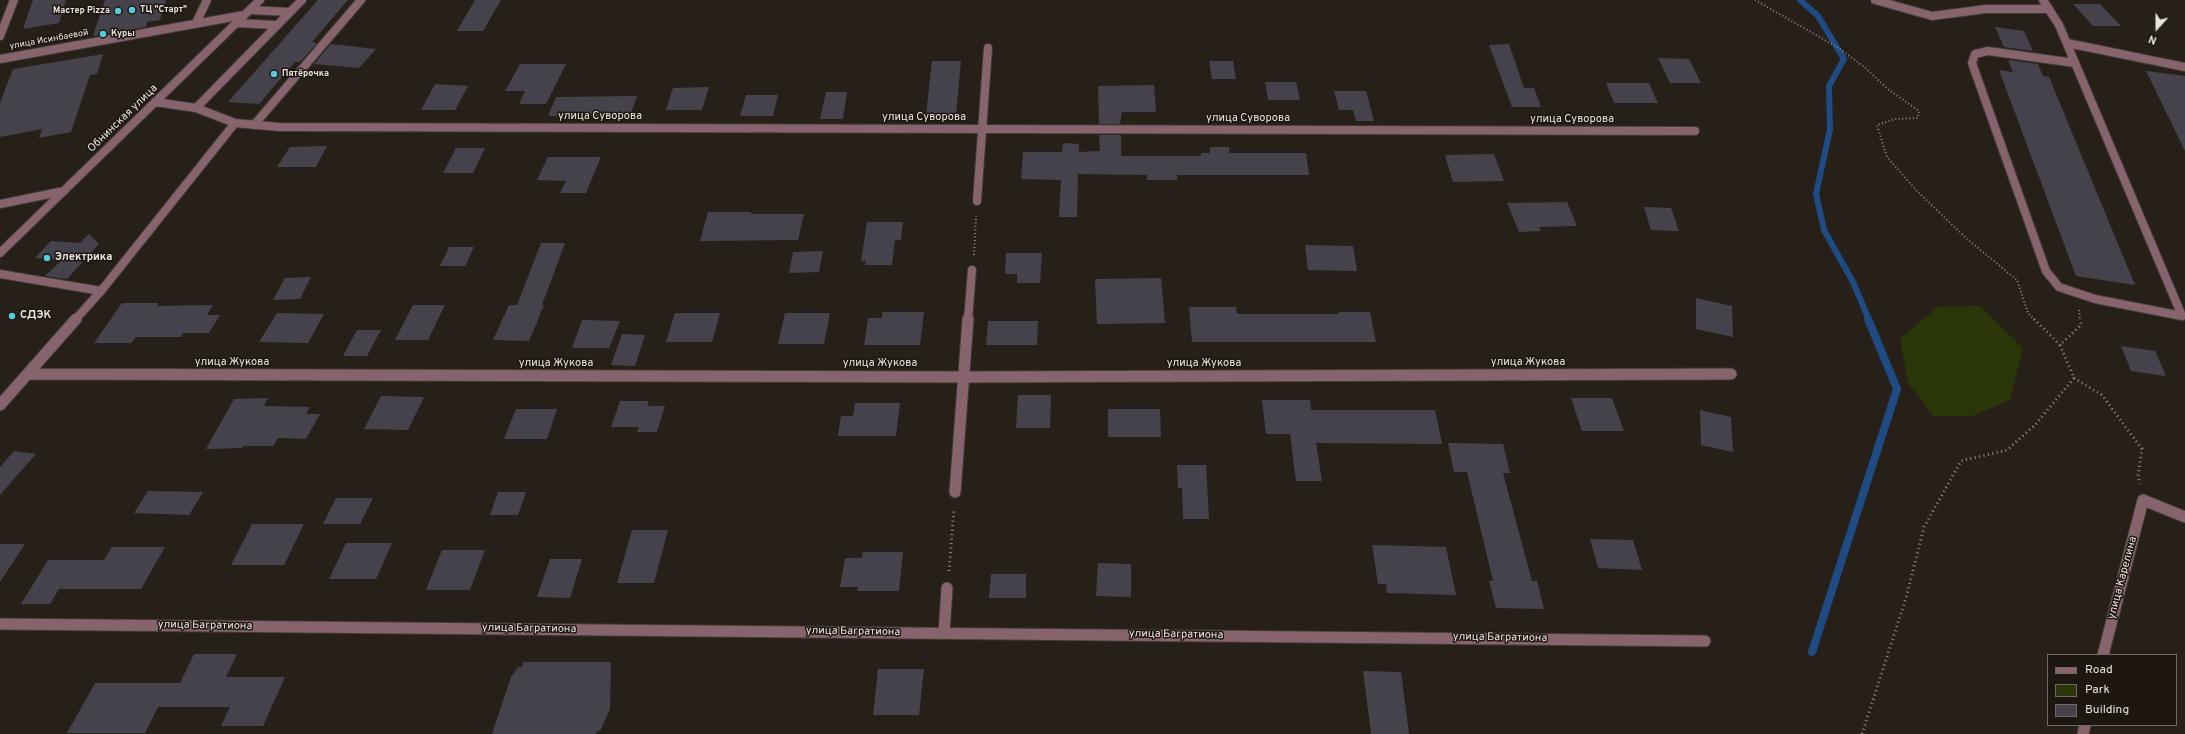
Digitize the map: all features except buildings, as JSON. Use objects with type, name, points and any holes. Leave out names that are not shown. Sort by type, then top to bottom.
[{"type":"street","points":[[0,36],[14,0]]},
{"type":"street","points":[[196,23],[207,0]]},
{"type":"street","name":"Обнинская улица","points":[[0,253],[260,0]]},
{"type":"street","points":[[196,108],[302,0]]},
{"type":"street","points":[[254,125],[361,0]]},
{"type":"street","points":[[1875,0],[1932,16],[1986,9],[2049,9]]},
{"type":"street","points":[[2043,0],[2059,25],[2067,43],[2182,316],[2095,299],[2078,294],[2059,287],[2046,271],[1972,63],[1975,54],[1988,50],[2075,63]]},
{"type":"street","name":"улица Исинбаевой","points":[[0,59],[247,13],[290,12]]},
{"type":"street","points":[[236,23],[276,25]]},
{"type":"street","points":[[2067,43],[2185,67]]},
{"type":"street","points":[[977,201],[988,48]]},
{"type":"street","name":"улица Суворова","points":[[155,102],[196,108],[235,123],[254,125],[1695,131]]},
{"type":"street","points":[[0,405],[101,291],[235,123]]},
{"type":"street","points":[[0,204],[64,191]]},
{"type":"street","points":[[955,492],[972,270]]},
{"type":"street","points":[[0,274],[101,291]]},
{"type":"street","name":"улица Жукова","points":[[29,374],[965,377],[1731,374]]},
{"type":"street","points":[[2144,500],[2185,517]]},
{"type":"street","name":"улица Карелина","points":[[2103,654],[2144,500]]},
{"type":"street","points":[[944,633],[947,588]]},
{"type":"street","name":"улица Багратиона","points":[[0,624],[1705,640]]},
{"type":"path","points":[[1755,0],[1837,47],[1864,66],[1889,90],[1920,111],[1918,118],[1895,119],[1877,125],[1887,157],[1916,190],[1967,239],[2017,280],[2028,313],[2060,345],[2074,378],[2102,395],[2142,449],[2138,476],[2144,500]]},
{"type":"path","points":[[972,270],[977,201]]},
{"type":"path","points":[[2060,345],[2081,325],[2078,294]]},
{"type":"path","points":[[1862,734],[1906,598],[1924,527],[1961,460],[2007,450],[2035,425],[2074,378]]},
{"type":"path","points":[[947,588],[955,492]]},
{"type":"green space","points":[[1980,306],[2023,348],[2010,400],[1972,416],[1933,416],[1908,383],[1900,339],[1937,307]]},
{"type":"waterway","points":[[1800,0],[1818,16],[1844,59],[1829,86],[1830,129],[1816,194],[1824,230],[1853,282],[1869,320]]},
{"type":"waterway","points":[[1812,652],[1897,389],[1868,319]]},
{"type":"place","name":"ТЦ \"Старт\"","points":[[132,10]]},
{"type":"place","name":"Мастер Pizza","points":[[118,11]]},
{"type":"place","name":"Куры","points":[[103,34]]},
{"type":"place","name":"Пятёрочка","points":[[274,74]]},
{"type":"place","name":"Электрика","points":[[47,258]]},
{"type":"place","name":"СДЭК","points":[[12,316]]}]
